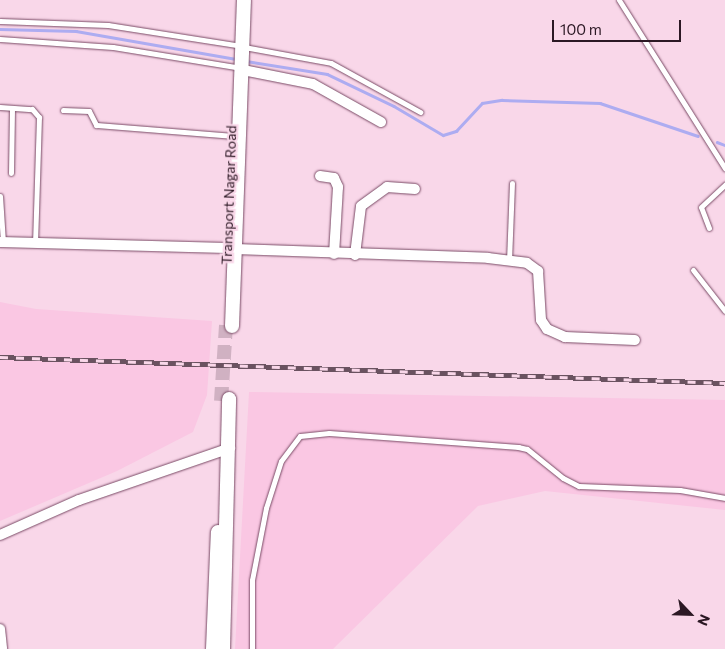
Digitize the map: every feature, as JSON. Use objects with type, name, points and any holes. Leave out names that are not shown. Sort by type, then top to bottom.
[{"type":"main road","points":[[236,0],[240,48]]},
{"type":"main road","points":[[231,248],[244,0]]},
{"type":"main road","name":"Transport Nagar Road","points":[[229,326],[232,136],[239,67]]},
{"type":"main road","points":[[223,649],[225,400]]},
{"type":"main road","points":[[213,649],[225,448]]},
{"type":"street","points":[[239,67],[313,84],[382,122]]},
{"type":"street","points":[[320,176],[334,178],[338,187],[334,254]]},
{"type":"street","points":[[355,255],[361,206],[387,187],[415,189]]},
{"type":"street","points":[[2,242],[231,248],[355,255],[509,260],[536,267],[541,320],[555,334],[635,340]]},
{"type":"street","points":[[0,535],[79,500],[225,448]]},
{"type":"street","points":[[0,629],[2,649]]},
{"type":"lane","points":[[619,0],[725,168]]},
{"type":"lane","points":[[0,21],[108,26],[331,63],[420,112]]},
{"type":"lane","points":[[0,39],[113,47],[239,67]]},
{"type":"lane","points":[[0,108],[32,109],[39,117],[35,243]]},
{"type":"lane","points":[[11,173],[12,108]]},
{"type":"lane","points":[[63,110],[89,111],[96,125],[232,136]]},
{"type":"lane","points":[[509,260],[512,183]]},
{"type":"lane","points":[[709,228],[701,207],[725,185]]},
{"type":"lane","points":[[0,196],[2,242]]},
{"type":"lane","points":[[693,270],[725,311]]},
{"type":"lane","points":[[252,649],[252,580],[259,540],[280,462],[300,436],[329,433],[518,447],[533,453],[563,478],[579,486],[673,490],[725,498]]},
{"type":"shaded area","points":[[0,302],[36,309],[212,321],[207,395],[193,432],[117,471],[0,521]]},
{"type":"shaded area","points":[[249,392],[725,400],[725,510],[545,491],[478,506],[333,649],[235,649]]},
{"type":"waterway","points":[[0,29],[76,31],[236,59]]},
{"type":"waterway","points":[[246,61],[327,74],[394,106],[443,135],[456,131],[482,103],[502,100],[600,103],[698,136]]},
{"type":"waterway","points":[[717,142],[725,145]]},
{"type":"tunnel","points":[[221,401],[226,325]]},
{"type":"railway","points":[[0,357],[725,383]]}]
